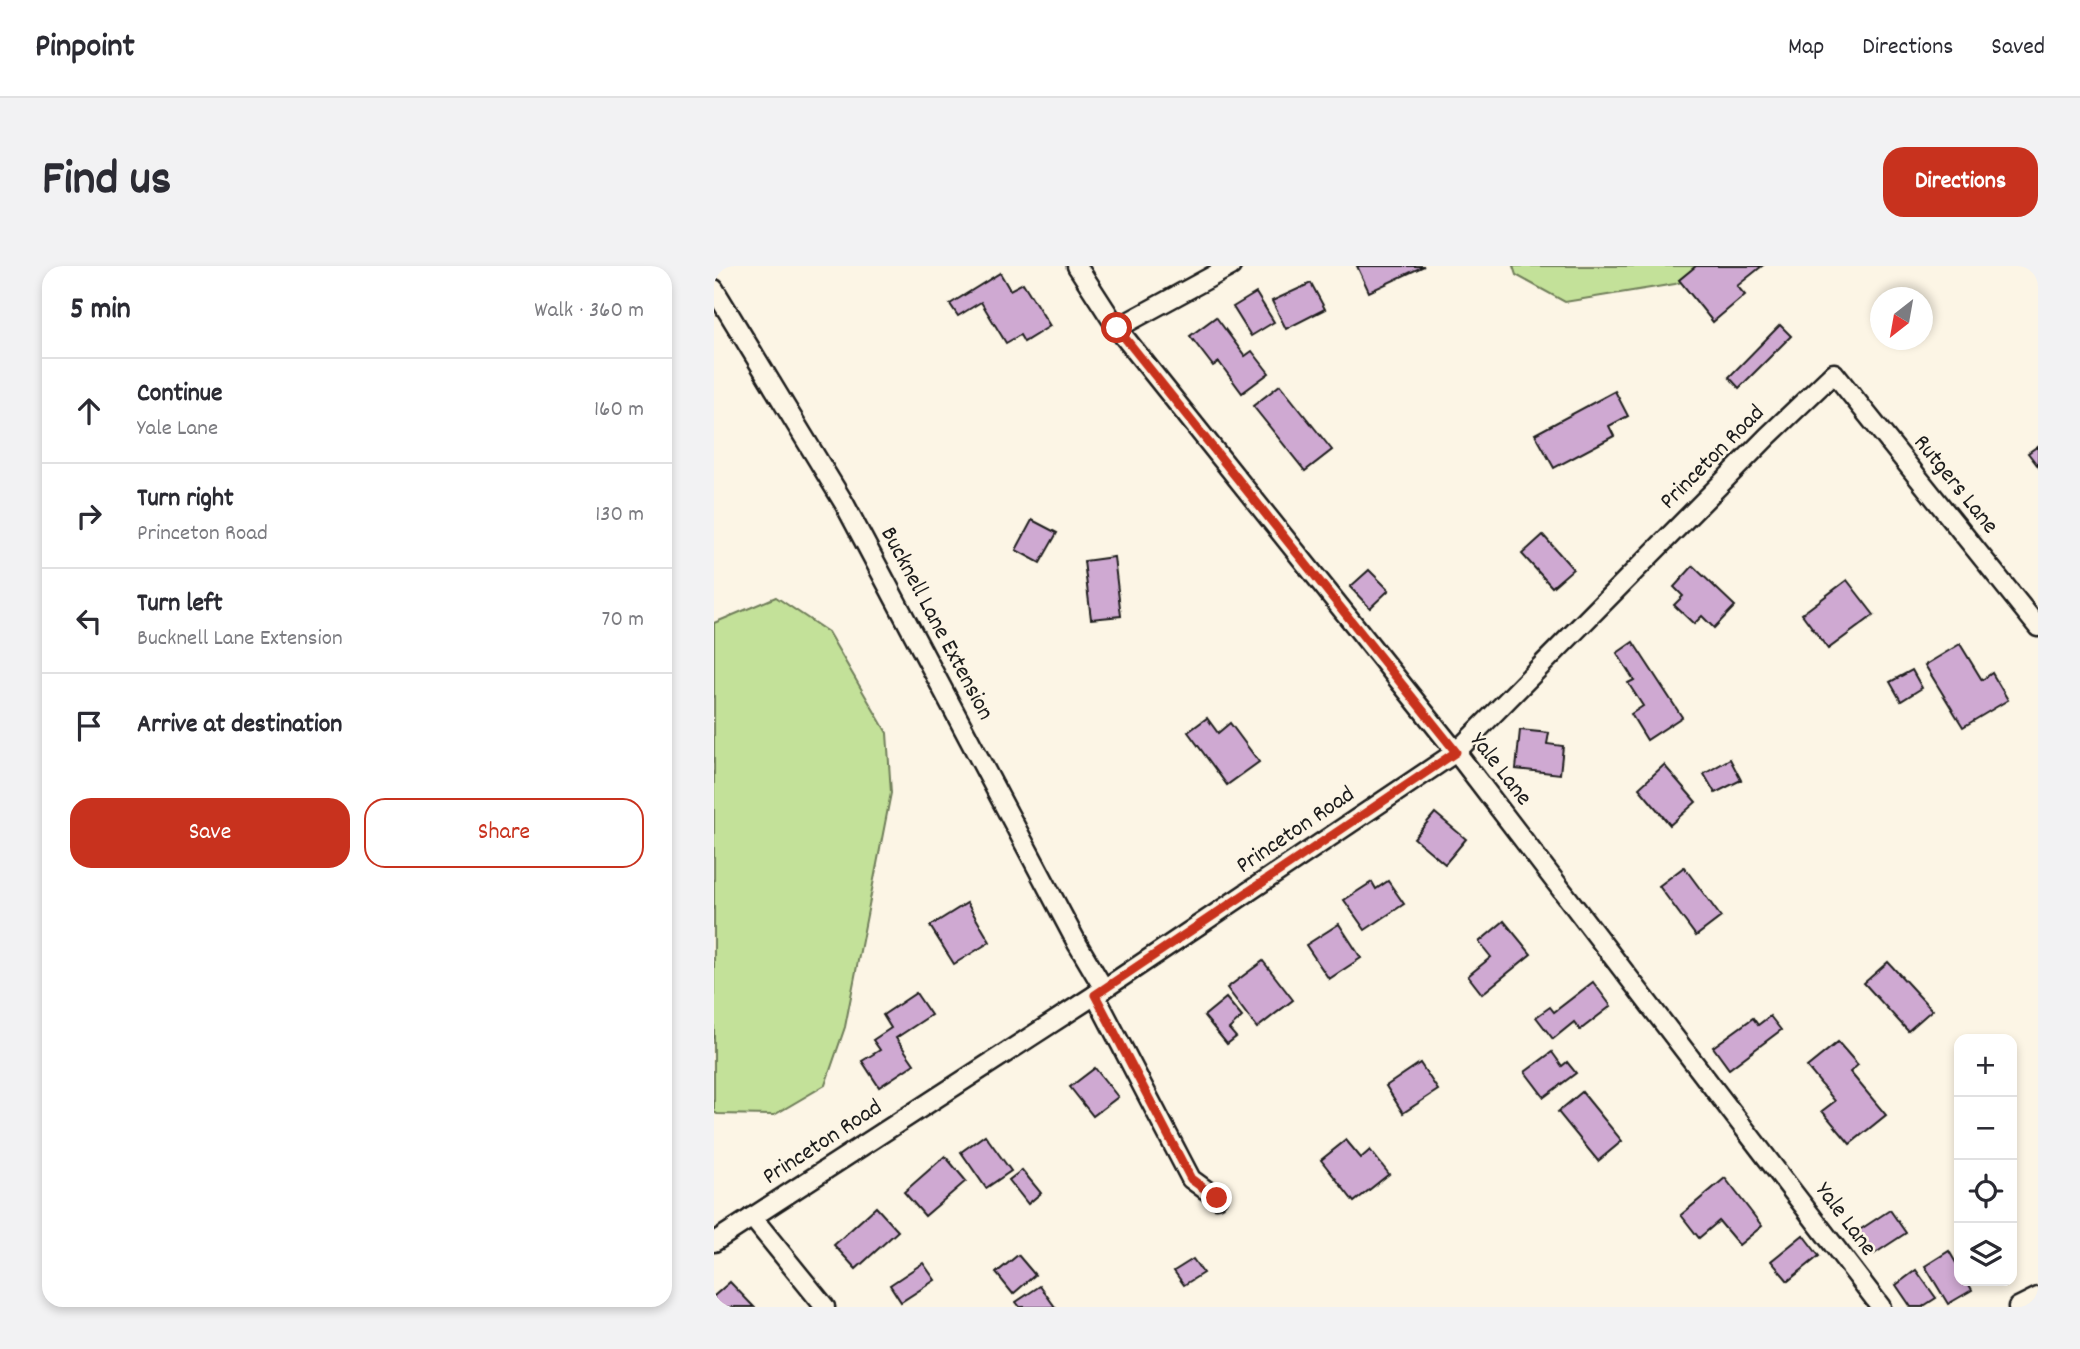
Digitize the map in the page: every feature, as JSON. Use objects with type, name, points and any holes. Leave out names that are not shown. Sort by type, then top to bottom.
[{"type":"street","name":"Yale Lane","points":[[1077,266],[1117,328],[1456,752],[1881,1307]]},
{"type":"street","points":[[1117,328],[1231,266]]},
{"type":"street","name":"Bucknell Lane Extension","points":[[714,289],[851,516],[1078,944],[1191,1179],[1217,1198]]},
{"type":"street","name":"Princeton Road","points":[[714,1242],[1099,992],[1456,752],[1833,373]]},
{"type":"street","name":"Rutgers Lane","points":[[1833,373],[2038,626]]},
{"type":"street","points":[[752,1217],[825,1307]]},
{"type":"street","points":[[2018,1307],[2038,1297]]},
{"type":"green space","points":[[1513,266],[1732,266],[1675,284],[1565,302],[1516,275]]},
{"type":"green space","points":[[776,597],[828,632],[887,733],[891,793],[845,1027],[825,1085],[774,1115],[717,1114],[714,1111],[714,623]]},
{"type":"building","points":[[1357,266],[1424,266],[1369,292]]},
{"type":"building","points":[[1696,266],[1762,266],[1737,286],[1745,295],[1713,322],[1679,280]]},
{"type":"building","points":[[1000,273],[1010,290],[1023,283],[1050,326],[1024,342],[1020,335],[1006,343],[981,302],[958,316],[950,304]]},
{"type":"building","points":[[1311,283],[1325,309],[1286,329],[1272,301]]},
{"type":"building","points":[[1256,293],[1274,322],[1251,336],[1233,307]]},
{"type":"building","points":[[1216,317],[1245,356],[1252,351],[1269,373],[1242,393],[1219,362],[1213,366],[1190,336]]},
{"type":"building","points":[[1780,325],[1791,336],[1739,388],[1729,377]]},
{"type":"building","points":[[1280,385],[1332,450],[1305,471],[1253,406]]},
{"type":"building","points":[[1615,391],[1628,416],[1609,426],[1614,436],[1554,468],[1535,434]]},
{"type":"building","points":[[2038,446],[2038,466],[2028,453]]},
{"type":"building","points":[[1032,520],[1057,533],[1040,563],[1016,550]]},
{"type":"building","points":[[1543,535],[1573,569],[1552,587],[1522,554]]},
{"type":"building","points":[[1114,557],[1121,616],[1091,619],[1084,561]]},
{"type":"building","points":[[1693,566],[1735,606],[1714,628],[1702,616],[1694,624],[1674,605],[1683,596],[1674,587]]},
{"type":"building","points":[[1369,570],[1389,590],[1370,608],[1350,587]]},
{"type":"building","points":[[1847,580],[1874,615],[1828,649],[1802,614]]},
{"type":"building","points":[[1633,642],[1682,717],[1647,740],[1631,714],[1643,706],[1628,683],[1634,680],[1617,653]]},
{"type":"building","points":[[1960,644],[1982,680],[1992,673],[2008,700],[1963,727],[1925,665]]},
{"type":"building","points":[[1912,670],[1922,688],[1901,701],[1890,682]]},
{"type":"building","points":[[1207,718],[1218,733],[1230,723],[1259,762],[1227,785],[1188,732]]},
{"type":"building","points":[[1520,730],[1549,733],[1547,744],[1563,746],[1560,774],[1516,769]]},
{"type":"building","points":[[1730,759],[1741,780],[1715,793],[1704,774]]},
{"type":"building","points":[[1664,765],[1696,802],[1670,825],[1639,788]]},
{"type":"building","points":[[1435,813],[1466,839],[1445,864],[1414,838]]},
{"type":"building","points":[[1684,867],[1721,917],[1696,936],[1659,886]]},
{"type":"building","points":[[1388,881],[1404,904],[1365,930],[1344,900],[1372,882],[1376,889]]},
{"type":"building","points":[[967,903],[990,942],[954,964],[930,926]]},
{"type":"building","points":[[1504,921],[1531,954],[1482,994],[1468,976],[1491,957],[1479,942]]},
{"type":"building","points":[[1339,924],[1361,958],[1329,979],[1306,945]]},
{"type":"building","points":[[1263,961],[1293,1000],[1257,1028],[1227,988]]},
{"type":"building","points":[[1888,962],[1932,1010],[1908,1031],[1864,983]]},
{"type":"building","points":[[1593,982],[1611,1006],[1580,1030],[1574,1022],[1553,1039],[1536,1017],[1550,1007],[1554,1012]]},
{"type":"building","points":[[916,993],[931,1015],[896,1038],[914,1064],[879,1087],[862,1061],[880,1050],[873,1040],[891,1028],[883,1015]]},
{"type":"building","points":[[1226,998],[1242,1017],[1229,1029],[1236,1037],[1227,1044],[1204,1016]]},
{"type":"building","points":[[1770,1016],[1781,1030],[1729,1069],[1713,1047],[1753,1018],[1758,1025]]},
{"type":"building","points":[[1838,1042],[1858,1065],[1850,1072],[1886,1115],[1850,1144],[1822,1111],[1835,1101],[1807,1067]]},
{"type":"building","points":[[1552,1052],[1562,1066],[1567,1062],[1576,1073],[1544,1097],[1525,1072]]},
{"type":"building","points":[[1420,1063],[1438,1090],[1403,1113],[1386,1086]]},
{"type":"building","points":[[1095,1068],[1118,1097],[1093,1116],[1070,1087]]},
{"type":"building","points":[[1582,1092],[1622,1141],[1598,1161],[1558,1112]]},
{"type":"building","points":[[985,1135],[1011,1171],[986,1188],[961,1152]]},
{"type":"building","points":[[1346,1140],[1361,1158],[1370,1150],[1389,1174],[1354,1202],[1321,1160]]},
{"type":"building","points":[[945,1156],[966,1181],[925,1216],[904,1192]]},
{"type":"building","points":[[1022,1170],[1041,1193],[1028,1204],[1009,1180]]},
{"type":"building","points":[[1725,1178],[1762,1226],[1739,1245],[1719,1221],[1699,1238],[1681,1215]]},
{"type":"building","points":[[876,1207],[898,1231],[856,1269],[834,1245]]},
{"type":"building","points":[[1890,1210],[1906,1233],[1874,1254],[1858,1231]]},
{"type":"building","points":[[1803,1235],[1819,1256],[1788,1281],[1771,1261]]},
{"type":"building","points":[[1949,1251],[1954,1260],[1954,1286],[1970,1286],[1972,1290],[1948,1304],[1925,1266]]},
{"type":"building","points":[[1018,1255],[1035,1275],[1013,1294],[996,1273]]},
{"type":"building","points":[[1193,1259],[1203,1273],[1184,1285],[1174,1271]]},
{"type":"building","points":[[923,1263],[935,1280],[901,1302],[890,1285]]},
{"type":"building","points":[[1916,1270],[1936,1298],[1922,1307],[1911,1307],[1896,1285]]},
{"type":"building","points":[[730,1282],[754,1307],[714,1307],[714,1296]]},
{"type":"building","points":[[1040,1286],[1055,1307],[1020,1307],[1016,1302]]},
{"type":"route","points":[[1117,328],[1456,752],[1095,995],[1191,1179],[1217,1198]]}]
